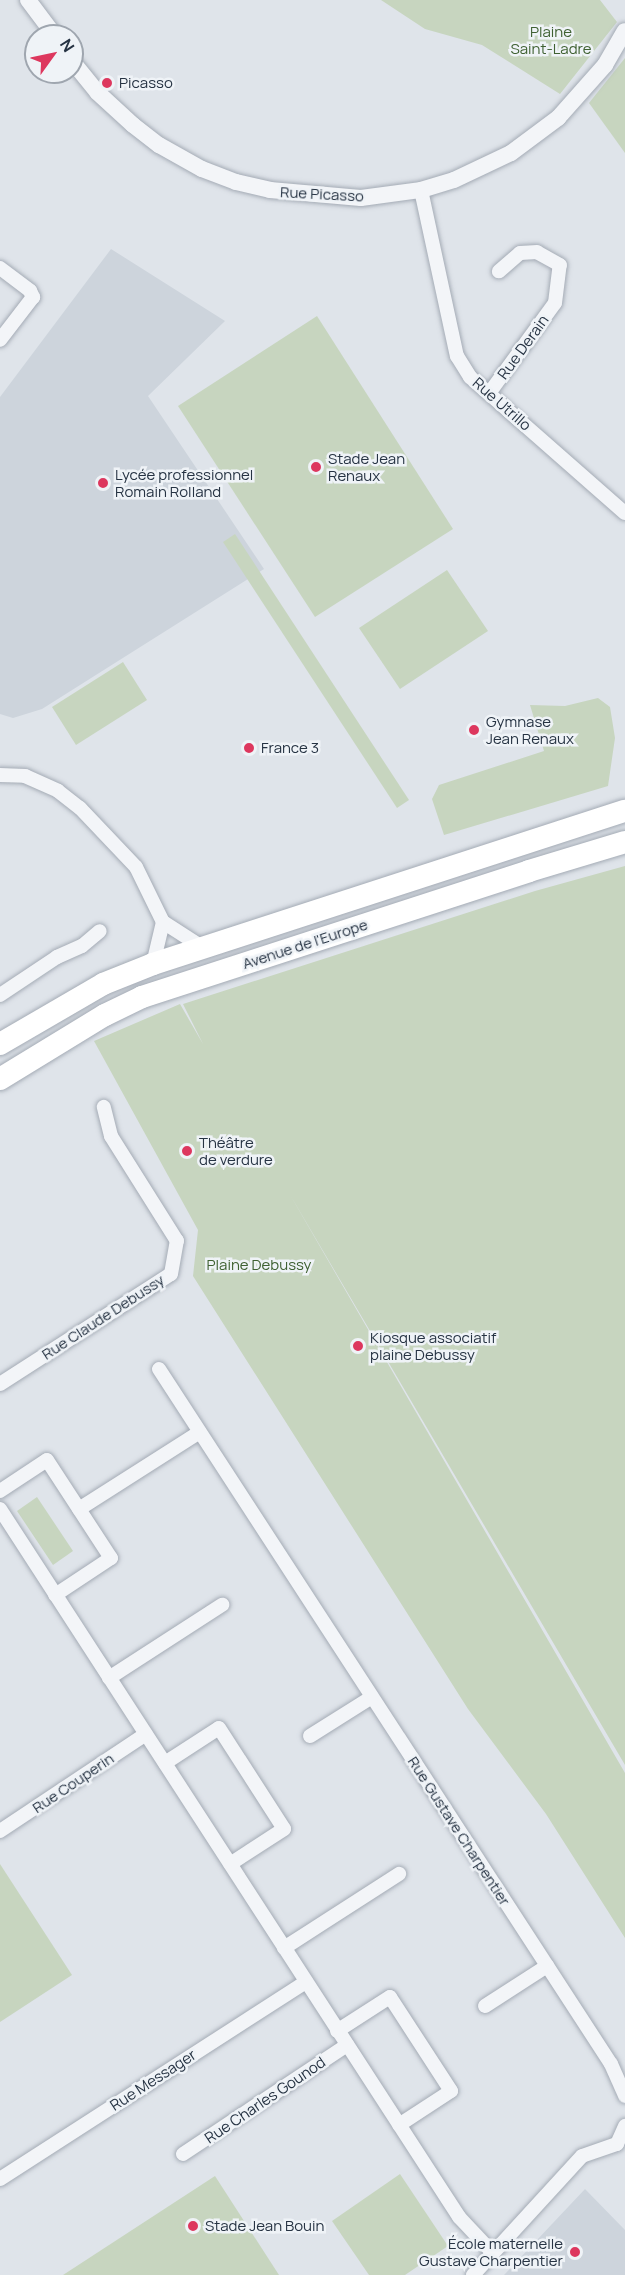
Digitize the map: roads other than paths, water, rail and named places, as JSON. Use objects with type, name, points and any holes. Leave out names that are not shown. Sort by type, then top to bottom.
[{"type":"main road","name":"Avenue de l'Europe","points":[[0,1044],[104,984],[153,964],[625,811]]},
{"type":"main road","name":"Avenue de l'Europe","points":[[0,1079],[56,1043],[142,997],[625,842]]},
{"type":"street","points":[[28,0],[46,24]]},
{"type":"street","name":"Rue Picasso","points":[[84,76],[97,92],[132,125],[159,145],[202,169],[236,182],[298,195],[361,198],[421,190],[454,180],[511,153],[558,118],[605,65],[625,31]]},
{"type":"street","name":"Rue Utrillo","points":[[421,190],[457,356],[470,377],[490,392],[625,513]]},
{"type":"street","name":"Rue Derain","points":[[490,392],[555,303],[560,265],[537,252],[520,253],[499,271]]},
{"type":"street","points":[[0,268],[30,291],[33,297],[0,340]]},
{"type":"street","points":[[0,775],[25,776],[58,790],[80,808],[136,867],[163,922],[201,947]]},
{"type":"street","points":[[153,964],[163,922]]},
{"type":"street","points":[[2,989],[57,957],[82,946],[100,931]]},
{"type":"street","name":"Rue Claude Debussy","points":[[0,1384],[171,1274],[177,1241],[111,1136],[104,1107]]},
{"type":"street","name":"Rue Gustave Charpentier","points":[[159,1369],[611,2064],[625,2096]]},
{"type":"street","points":[[79,1509],[200,1432]]},
{"type":"street","points":[[0,1491],[47,1460],[111,1558],[55,1595]]},
{"type":"street","points":[[0,1509],[459,2217],[492,2252]]},
{"type":"street","points":[[109,1678],[222,1605]]},
{"type":"street","points":[[310,1736],[372,1697]]},
{"type":"street","points":[[165,1763],[219,1728],[284,1829],[230,1864]]},
{"type":"street","name":"Rue Couperin","points":[[0,1831],[146,1734]]},
{"type":"street","points":[[284,1948],[399,1874]]},
{"type":"street","points":[[486,2006],[547,1966]]},
{"type":"street","name":"Rue Messager","points":[[0,2179],[306,1982]]},
{"type":"street","points":[[337,2031],[390,1996],[451,2091],[399,2125]]},
{"type":"street","name":"Rue Charles Gounod","points":[[183,2154],[347,2045]]},
{"type":"street","points":[[473,2275],[582,2156],[617,2144],[625,2126]]},
{"type":"place","name":"Picasso","points":[[107,83]]},
{"type":"place","name":"Stade Jean Renaux","points":[[316,467]]},
{"type":"place","name":"Lycée professionnel Romain Rolland","points":[[103,483]]},
{"type":"place","name":"Gymnase Jean Renaux","points":[[474,730]]},
{"type":"place","name":"France 3","points":[[249,748]]},
{"type":"place","name":"Théâtre de verdure","points":[[187,1151]]},
{"type":"place","name":"Kiosque associatif plaine Debussy","points":[[358,1346]]},
{"type":"place","name":"Stade Jean Bouin","points":[[193,2226]]},
{"type":"place","name":"École maternelle Gustave Charpentier","points":[[575,2252]]},
{"type":"park label","name":"Plaine Saint-Ladre","points":[[551,40]]},
{"type":"park label","name":"Plaine Debussy","points":[[259,1265]]}]
